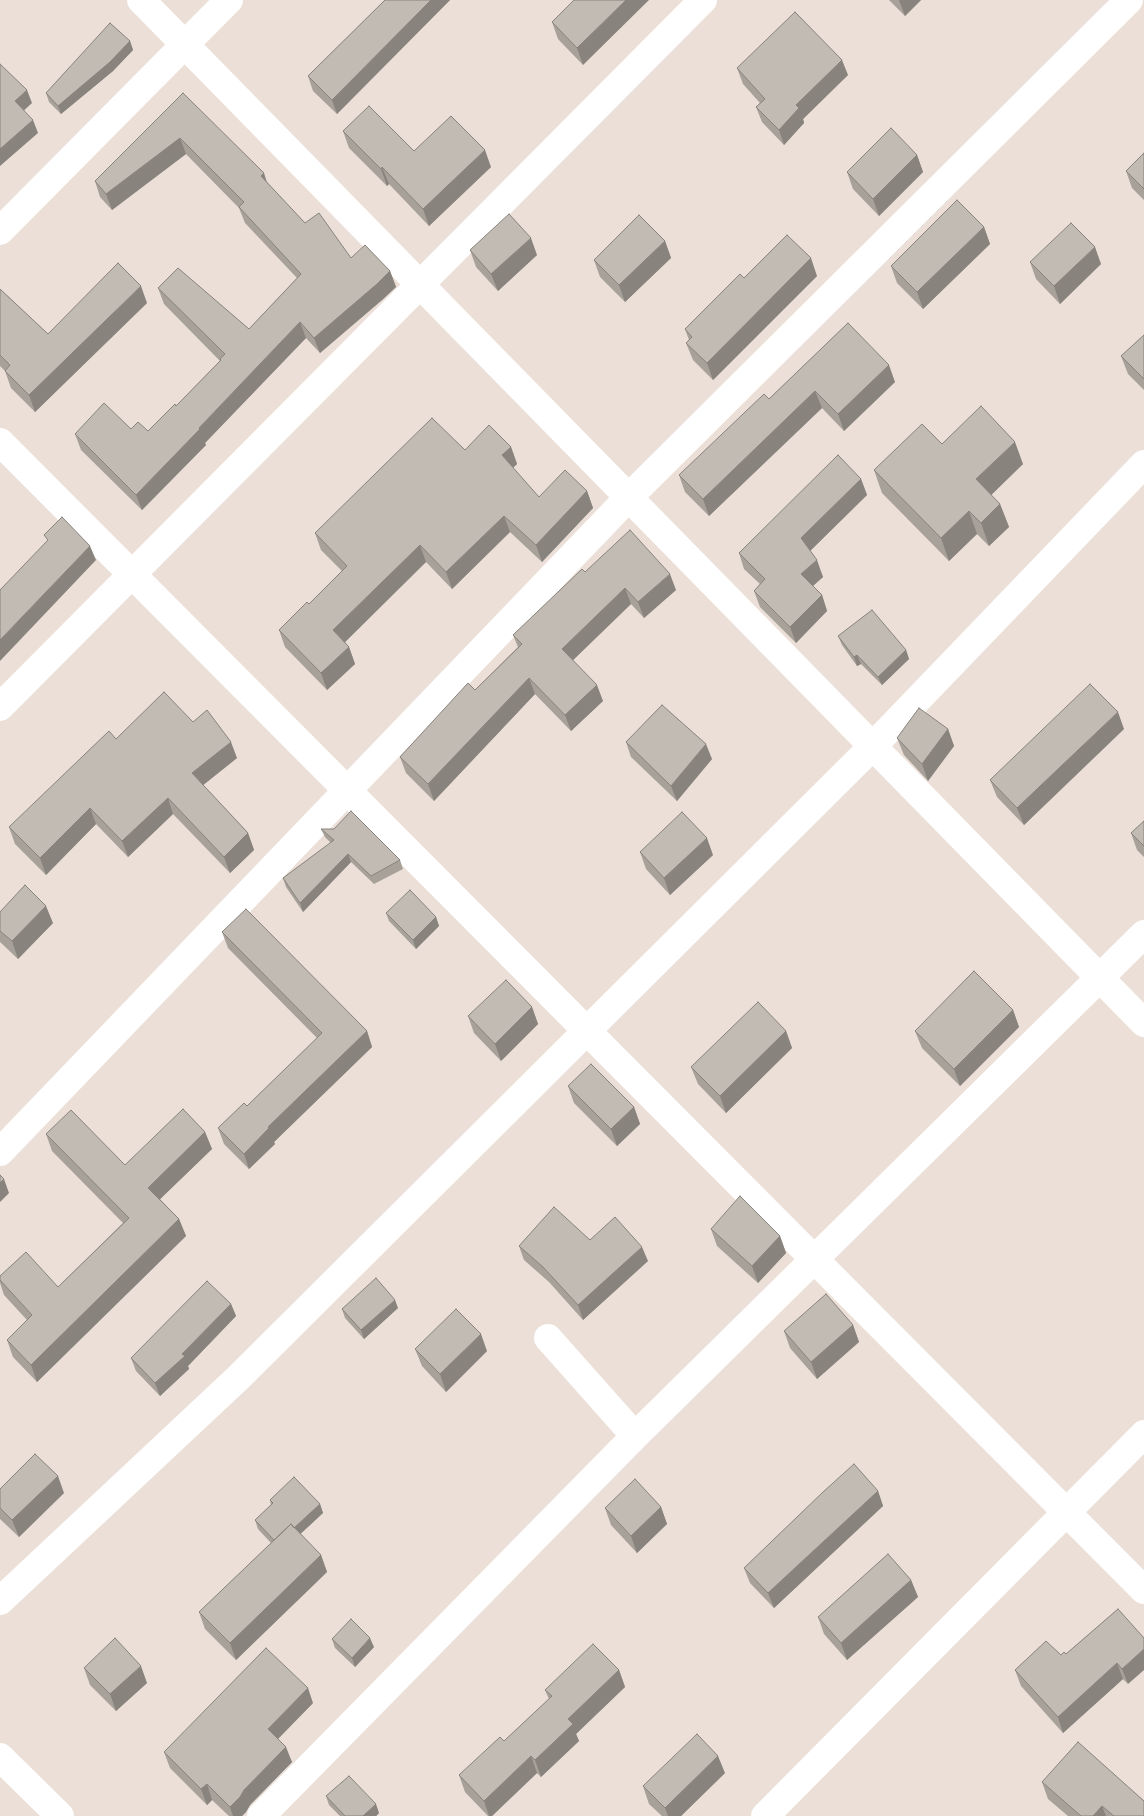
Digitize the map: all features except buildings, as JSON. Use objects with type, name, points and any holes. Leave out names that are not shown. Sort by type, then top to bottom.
[{"type":"street","points":[[141,0],[1144,1022]]},
{"type":"street","points":[[0,231],[228,0]]},
{"type":"street","points":[[0,707],[704,0]]},
{"type":"street","points":[[0,1152],[629,498],[1130,0]]},
{"type":"street","points":[[0,442],[1144,1590]]},
{"type":"street","points":[[0,1602],[238,1378],[873,746],[1144,464]]},
{"type":"street","points":[[261,1816],[635,1436],[1144,934]]},
{"type":"street","points":[[548,1338],[635,1436]]},
{"type":"street","points":[[765,1816],[1144,1434]]},
{"type":"street","points":[[0,1757],[60,1816]]}]
